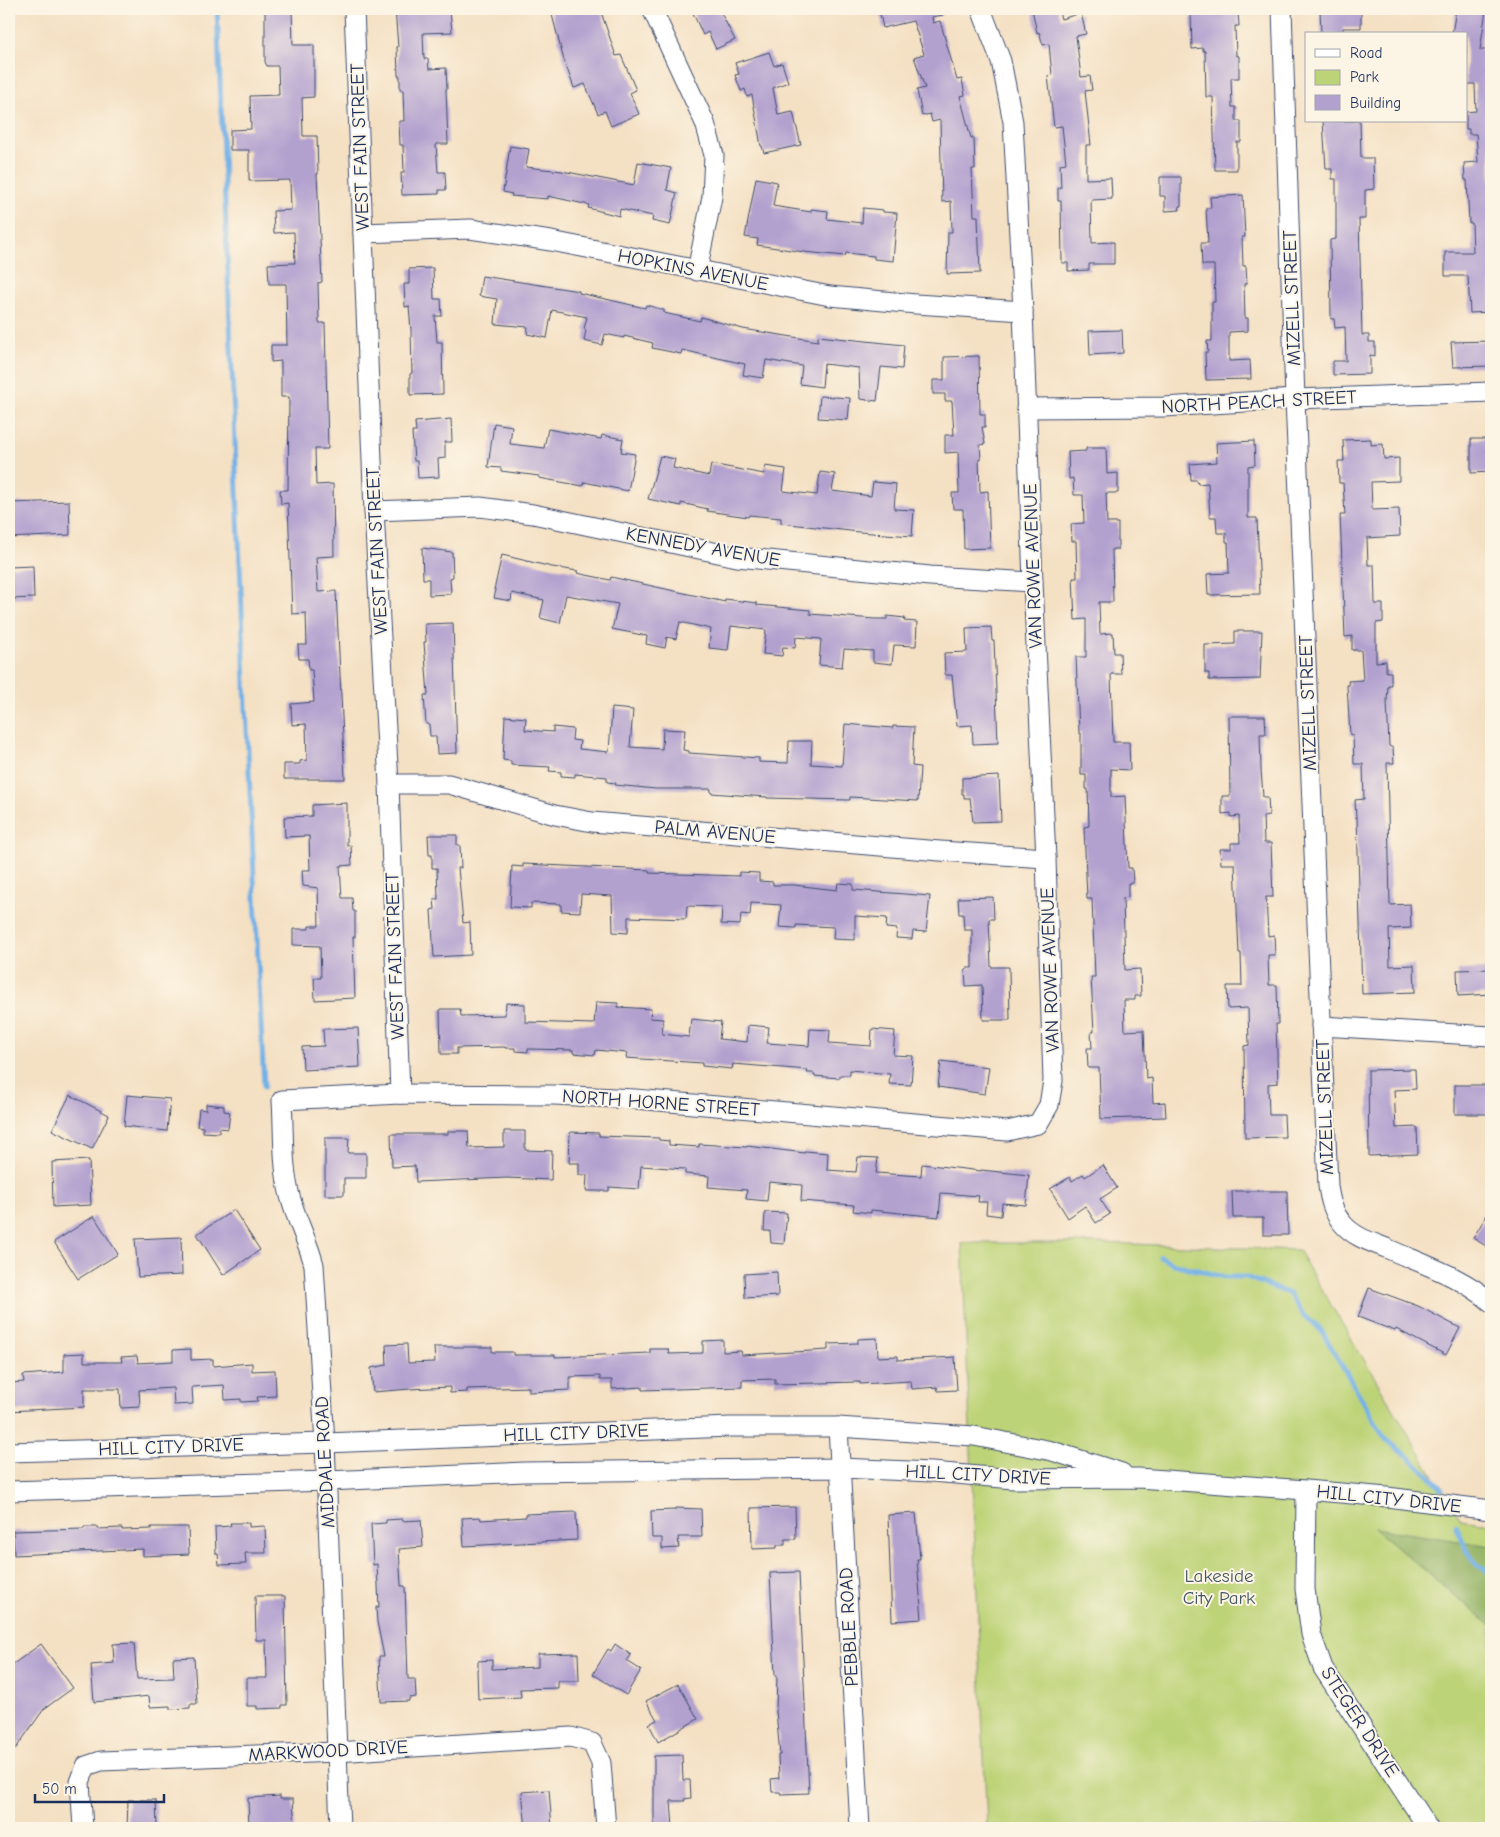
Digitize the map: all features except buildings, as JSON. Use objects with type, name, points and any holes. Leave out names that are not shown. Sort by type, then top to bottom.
[{"type":"street","name":"WEST FAIN STREET","points":[[354,9],[374,511],[389,784],[400,1094]]},
{"type":"street","points":[[652,9],[705,123],[714,155],[712,197],[697,271]]},
{"type":"street","name":"VAN ROWE AVENUE","points":[[981,9],[1001,61],[1013,122],[1023,311],[1032,582],[1046,858],[1053,1082],[1049,1105],[1038,1124]]},
{"type":"street","name":"MIZELL STREET","points":[[1282,9],[1295,399],[1328,1186],[1331,1207],[1343,1224],[1357,1236],[1456,1278],[1482,1294],[1491,1302]]},
{"type":"street","name":"HOPKINS AVENUE","points":[[363,233],[470,229],[551,242],[830,296],[1023,311]]},
{"type":"street","name":"NORTH PEACH STREET","points":[[1026,408],[1164,407],[1295,399],[1491,392]]},
{"type":"street","name":"KENNEDY AVENUE","points":[[374,511],[480,507],[533,514],[737,557],[930,576],[1032,582]]},
{"type":"street","name":"PALM AVENUE","points":[[389,784],[449,784],[555,815],[592,822],[1046,858]]},
{"type":"street","points":[[1321,1026],[1491,1036]]},
{"type":"street","name":"NORTH HORNE STREET","points":[[282,1100],[400,1094],[554,1094],[635,1099],[1007,1131],[1038,1124]]},
{"type":"street","name":"MIDDALE ROAD","points":[[282,1100],[286,1167],[290,1197],[309,1246],[314,1266],[327,1481],[340,1828]]},
{"type":"street","name":"HILL CITY DRIVE","points":[[9,1452],[325,1443],[730,1427],[838,1426],[974,1436],[1052,1451],[1138,1478]]},
{"type":"street","name":"PEBBLE ROAD","points":[[838,1426],[860,1828]]},
{"type":"street","name":"HILL CITY DRIVE","points":[[9,1491],[327,1481],[525,1472],[841,1468],[932,1472],[1014,1479],[1138,1478],[1387,1497],[1491,1510]]},
{"type":"street","name":"STEGER DRIVE","points":[[1306,1490],[1305,1589],[1311,1634],[1323,1668],[1428,1828]]},
{"type":"street","name":"MARKWOOD DRIVE","points":[[83,1828],[80,1782],[86,1766],[101,1761],[336,1752],[571,1737],[592,1743],[602,1762],[606,1828]]},
{"type":"green space","name":"Lakeside City Park","points":[[962,1243],[1101,1243],[1298,1250],[1460,1520],[1491,1524],[1491,1828],[987,1828]]},
{"type":"green space","points":[[1374,1528],[1491,1546],[1491,1626],[1489,1624]]},
{"type":"waterway","points":[[217,9],[264,1087]]},
{"type":"waterway","points":[[1160,1257],[1174,1264],[1224,1277],[1246,1277],[1290,1294],[1302,1314],[1321,1330],[1386,1440],[1407,1455],[1441,1489]]},
{"type":"waterway","points":[[1456,1526],[1473,1559],[1483,1569],[1491,1573]]}]
